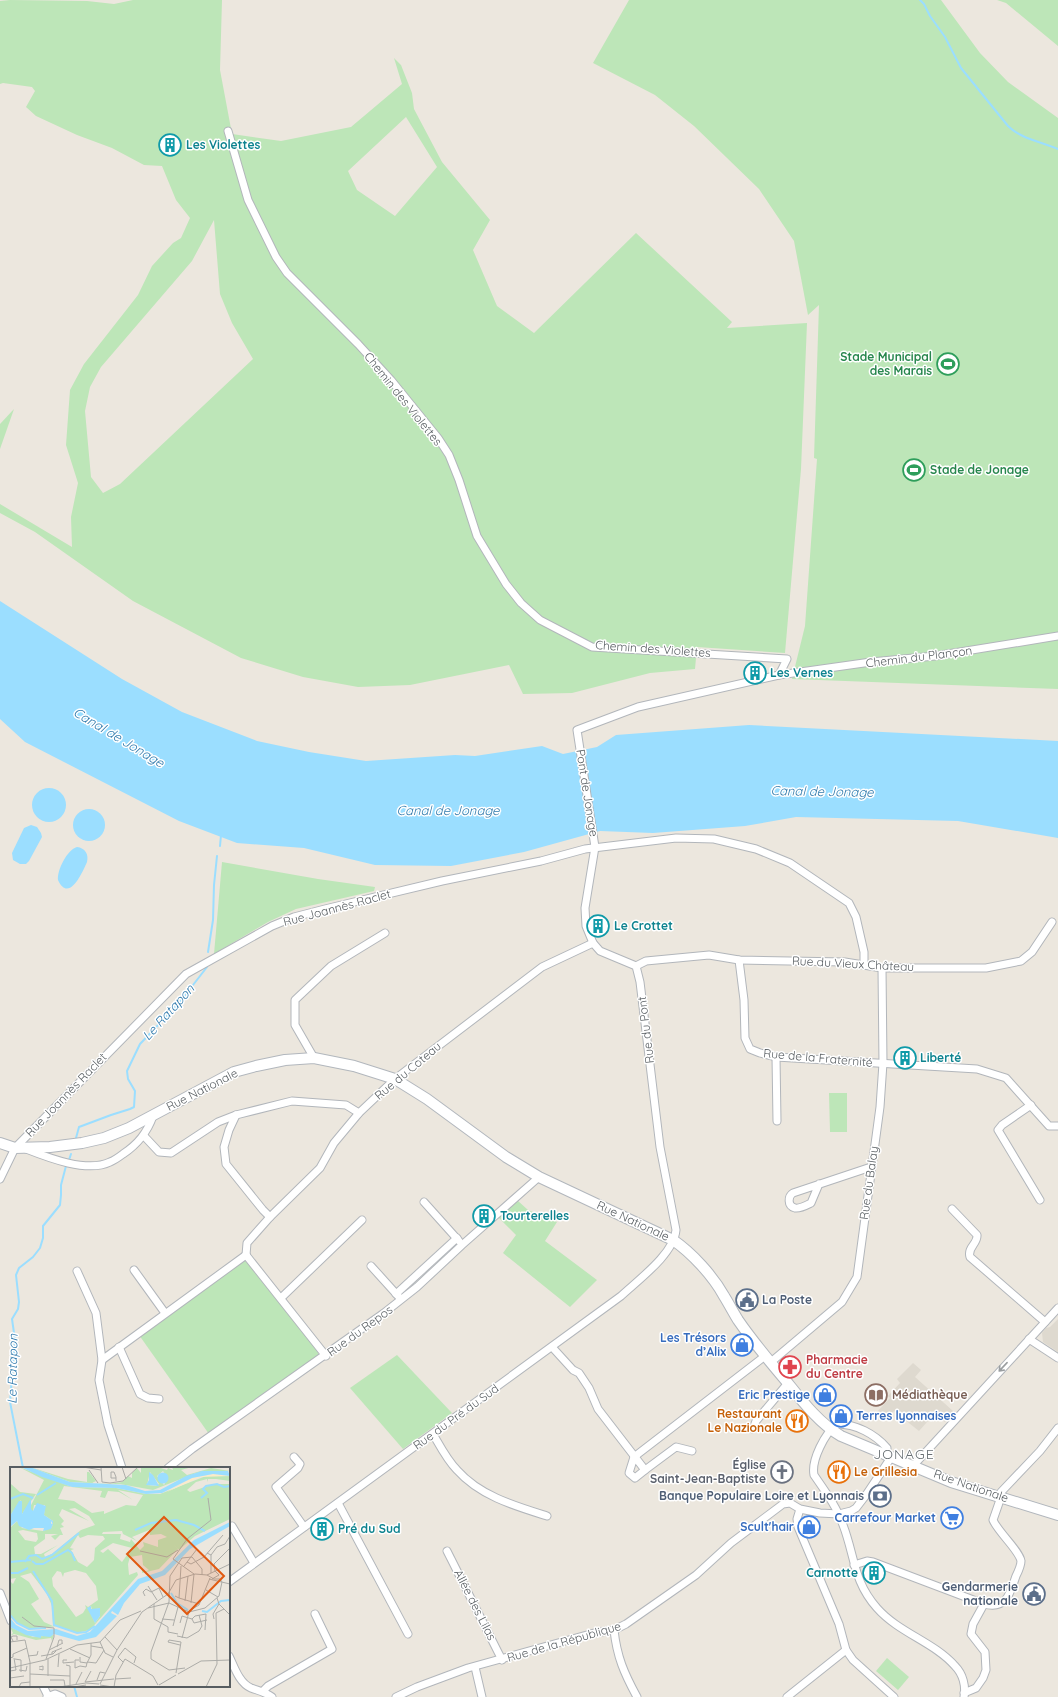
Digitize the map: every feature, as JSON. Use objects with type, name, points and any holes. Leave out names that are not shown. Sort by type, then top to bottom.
[{"type":"main road","name":"Rue Nationale","points":[[0,1143],[19,1148],[82,1143],[104,1138],[153,1116],[234,1072],[285,1060],[314,1058],[354,1066],[395,1079],[427,1098],[506,1157],[539,1177],[673,1240],[692,1255],[725,1296],[743,1326],[768,1359],[812,1412],[831,1430],[841,1436],[951,1482],[1058,1515]]},
{"type":"street","name":"Chemin des Violettes","points":[[228,131],[248,200],[276,257],[287,273],[358,344],[391,380],[438,438],[449,455],[459,480],[477,536],[506,584],[521,603],[540,620],[592,647],[787,658],[779,675]]},
{"type":"street","name":"Chemin du Plançon","points":[[579,739],[578,730],[638,708],[779,675],[864,663],[969,651],[1058,636]]},
{"type":"street","name":"Pont de Jonage","points":[[579,739],[595,847]]},
{"type":"street","name":"Rue Joannès Raclet","points":[[0,1179],[19,1148],[186,974],[272,926],[294,917],[325,909],[442,881],[541,861],[595,847],[676,838],[714,839],[756,849],[790,863],[849,903],[856,917],[864,952],[864,965]]},
{"type":"street","points":[[595,847],[585,908],[586,926],[593,943],[600,951],[636,966]]},
{"type":"street","name":"Rue du Vieux Château","points":[[636,966],[646,961],[708,955],[739,960],[845,962],[882,968],[986,968],[1021,961],[1032,952],[1052,922]]},
{"type":"street","points":[[314,1058],[295,1025],[295,1000],[331,966],[385,933]]},
{"type":"street","name":"Rue du Coteau","points":[[246,1255],[248,1243],[270,1217],[320,1168],[334,1143],[359,1113],[395,1079],[542,967],[593,943]]},
{"type":"street","name":"Rue de la Fraternité","points":[[739,960],[744,1000],[745,1038],[750,1049],[776,1057],[977,1068],[1006,1078],[1049,1126],[1058,1126]]},
{"type":"street","name":"Rue du Pont","points":[[636,966],[640,982],[660,1147],[676,1230],[673,1240]]},
{"type":"street","name":"Rue du Balay","points":[[634,1457],[768,1359],[842,1302],[856,1277],[880,1107],[883,1063],[882,968]]},
{"type":"street","points":[[776,1057],[777,1121]]},
{"type":"street","points":[[144,1136],[159,1152],[170,1153],[212,1126],[236,1115],[292,1101],[346,1105],[359,1113]]},
{"type":"street","points":[[1031,1105],[1002,1125],[998,1130],[1040,1200]]},
{"type":"street","points":[[236,1115],[229,1130],[224,1147],[226,1164],[270,1217]]},
{"type":"street","name":"Rue Nationale","points":[[19,1148],[52,1160],[97,1166],[110,1162],[129,1150],[144,1136],[153,1116]]},
{"type":"street","points":[[819,1184],[871,1168]]},
{"type":"street","name":"Rue du Repos","points":[[169,1467],[192,1449],[326,1356],[401,1300],[539,1177]]},
{"type":"street","points":[[424,1202],[462,1245]]},
{"type":"street","points":[[952,1208],[977,1235],[977,1241],[970,1249],[970,1257],[1045,1322]]},
{"type":"street","points":[[281,1298],[362,1220]]},
{"type":"street","points":[[396,1294],[457,1238]]},
{"type":"street","name":"Rue du Pré du Sud","points":[[230,1581],[621,1296],[665,1254],[673,1240]]},
{"type":"street","points":[[102,1360],[246,1255],[326,1356]]},
{"type":"street","points":[[371,1266],[401,1300]]},
{"type":"street","points":[[134,1270],[165,1313]]},
{"type":"street","points":[[77,1271],[96,1313],[102,1360],[99,1380],[108,1425],[122,1467]]},
{"type":"street","points":[[913,1466],[1058,1308]]},
{"type":"street","points":[[1029,1339],[1058,1358]]},
{"type":"street","points":[[552,1346],[573,1370],[579,1373],[589,1388],[598,1409],[644,1470]]},
{"type":"street","points":[[119,1347],[140,1394],[148,1398],[159,1400]]},
{"type":"street","points":[[753,1429],[756,1420],[788,1383]]},
{"type":"street","points":[[854,1565],[867,1561],[873,1562],[984,1604],[998,1606],[1008,1598],[1021,1562],[1018,1555],[993,1520],[1001,1497],[1001,1492],[1040,1451],[1058,1428]]},
{"type":"street","points":[[831,1430],[820,1446],[813,1468],[814,1475],[839,1514],[844,1525],[854,1565],[865,1592],[878,1608],[901,1629],[944,1656],[956,1667],[962,1678],[964,1695],[976,1688],[983,1678],[986,1670],[985,1652],[971,1634],[971,1629],[984,1604]]},
{"type":"street","points":[[432,1434],[456,1470],[478,1488],[509,1504],[547,1516]]},
{"type":"street","points":[[634,1457],[629,1473],[636,1478],[644,1470],[676,1447],[692,1451]]},
{"type":"street","points":[[839,1514],[856,1508],[866,1495],[889,1455]]},
{"type":"street","points":[[294,1457],[300,1464],[298,1468],[276,1487],[304,1527]]},
{"type":"street","points":[[338,1503],[408,1634]]},
{"type":"street","name":"Rue de la République","points":[[396,1697],[417,1687],[475,1667],[594,1633],[614,1630],[655,1605],[696,1575],[731,1543],[783,1504],[790,1503],[800,1509],[820,1513],[839,1514]]},
{"type":"street","points":[[800,1509],[797,1519],[798,1527],[839,1624],[846,1650],[853,1660],[894,1697]]},
{"type":"street","points":[[232,1526],[254,1563]]},
{"type":"street","name":"Allée des Lilas","points":[[447,1551],[502,1660]]},
{"type":"street","points":[[0,1593],[10,1618]]},
{"type":"street","points":[[263,1691],[268,1686],[332,1649],[315,1614]]},
{"type":"street","points":[[614,1630],[616,1647],[622,1669],[637,1697]]},
{"type":"street","points":[[787,1697],[846,1650]]},
{"type":"street","points":[[230,1658],[238,1675],[250,1687],[263,1691],[272,1697]]},
{"type":"street","points":[[475,1667],[482,1697]]},
{"type":"street","points":[[47,1696],[55,1694],[62,1697]]},
{"type":"shaded area","points":[[1058,1319],[1058,1352],[1043,1342],[1042,1333]]},
{"type":"shaded area","points":[[913,1363],[921,1370],[915,1377],[953,1411],[945,1422],[935,1413],[919,1431],[894,1411],[886,1420],[877,1412],[890,1398],[888,1396],[900,1383],[897,1379]]},
{"type":"green space","points":[[133,0],[222,0],[220,70],[232,134],[281,141],[351,127],[402,84],[394,58],[401,65],[412,93],[414,109],[442,162],[490,220],[473,250],[497,306],[534,333],[636,233],[732,322],[727,328],[807,323],[801,469],[785,653],[697,647],[695,669],[650,673],[572,693],[523,694],[509,665],[410,685],[358,687],[303,677],[241,658],[133,601],[35,532],[0,513],[0,504],[72,547],[71,517],[78,483],[66,445],[70,390],[84,364],[138,295],[152,266],[173,243],[181,238],[190,218],[176,200],[162,166],[144,165],[112,148],[77,135],[36,116],[26,107],[35,91],[32,87],[3,83],[0,84],[0,1],[87,1],[114,4]],"holes":[[[406,117],[437,167],[395,216],[357,190],[348,171]],[[214,220],[220,294],[232,323],[253,359],[120,484],[103,493],[91,477],[85,411],[90,387],[101,367],[192,261]]]},
{"type":"green space","points":[[629,0],[941,0],[980,53],[1008,82],[1058,118],[1058,689],[792,679],[805,626],[817,459],[814,458],[819,305],[808,315],[794,241],[759,189],[694,126],[655,95],[593,63]]},
{"type":"green space","points":[[997,0],[1058,0],[1058,46],[1006,3]]},
{"type":"green space","points":[[14,409],[0,449],[0,424]]},
{"type":"green space","points":[[222,862],[318,879],[375,887],[374,891],[296,909],[268,922],[214,954]]},
{"type":"green space","points":[[829,1093],[847,1093],[847,1132],[830,1132]]},
{"type":"green space","points":[[517,1200],[528,1210],[557,1222],[545,1241],[597,1280],[570,1307],[503,1253],[516,1235],[498,1217]]},
{"type":"green space","points":[[244,1259],[318,1351],[318,1359],[209,1434],[139,1335]]},
{"type":"green space","points":[[397,1355],[452,1413],[403,1449],[350,1388]]},
{"type":"green space","points":[[887,1658],[909,1677],[898,1690],[876,1671]]},
{"type":"water","name":"Canal de Jonage","points":[[0,601],[122,679],[182,712],[257,741],[309,752],[366,761],[455,755],[475,756],[542,746],[563,754],[597,747],[616,735],[749,725],[1058,741],[1058,838],[958,821],[796,817],[745,826],[653,833],[600,831],[524,852],[451,866],[375,865],[304,848],[237,843],[179,821],[25,742],[0,719]]},
{"type":"water","points":[[49,788],[61,793],[66,805],[61,817],[49,822],[37,817],[32,805],[37,793]]},
{"type":"water","points":[[86,809],[92,809],[101,813],[105,825],[101,837],[92,841],[86,841],[77,837],[73,828],[73,822],[77,813]]},
{"type":"water","points":[[31,825],[37,827],[42,837],[29,861],[26,864],[20,864],[13,860],[12,853],[24,828]]},
{"type":"water","points":[[77,847],[86,852],[87,862],[79,878],[71,887],[67,889],[62,886],[58,880],[59,871],[66,856]]},
{"type":"waterway","points":[[920,0],[945,37],[961,68],[1008,126],[1025,137],[1058,149]]},
{"type":"waterway","name":"Le Ratapon","points":[[220,846],[221,835]]},
{"type":"waterway","name":"Le Ratapon","points":[[208,952],[213,920],[217,856]]},
{"type":"waterway","name":"Le Ratapon","points":[[76,1138],[79,1127],[134,1107],[135,1091],[128,1079],[127,1071],[140,1044],[179,1003],[207,967]]},
{"type":"waterway","name":"Le Ratapon","points":[[69,1160],[71,1154]]},
{"type":"waterway","name":"Le Ratapon","points":[[23,1467],[10,1402],[15,1340],[12,1319],[18,1309],[19,1302],[16,1275],[19,1268],[33,1257],[40,1248],[43,1238],[43,1226],[60,1205],[61,1185],[66,1166]]},
{"type":"waterway","name":"Le Ratapon","points":[[74,1687],[77,1697]]},
{"type":"place","name":"Les Violettes","points":[[170,145]]},
{"type":"place","name":"Stade Municipal des Marais","points":[[948,364]]},
{"type":"place","name":"Stade de Jonage","points":[[914,470]]},
{"type":"place","name":"Les Vernes","points":[[755,673]]},
{"type":"place","name":"Le Crottet","points":[[598,926]]},
{"type":"place","name":"Liberté","points":[[905,1058]]},
{"type":"place","name":"Tourterelles","points":[[484,1216]]},
{"type":"place","name":"La Poste","points":[[747,1300]]},
{"type":"place","name":"Les Trésors d’Alix","points":[[742,1345]]},
{"type":"place","name":"Pharmacie du Centre","points":[[790,1367]]},
{"type":"place","name":"Eric Prestige","points":[[825,1395]]},
{"type":"place","name":"Médiathèque","points":[[876,1395]]},
{"type":"place","name":"Terres lyonnaises","points":[[841,1416]]},
{"type":"place","name":"Restaurant Le Nazionale","points":[[797,1421]]},
{"type":"place","name":"Église Saint-Jean-Baptiste","points":[[782,1472]]},
{"type":"place","name":"Le Grillesia","points":[[839,1472]]},
{"type":"place","name":"Banque Populaire Loire et Lyonnais","points":[[880,1496]]},
{"type":"place","name":"Carrefour Market","points":[[952,1518]]},
{"type":"place","name":"Scult'hair","points":[[809,1527]]},
{"type":"place","name":"Pré du Sud","points":[[322,1529]]},
{"type":"place","name":"Carnotte","points":[[874,1573]]},
{"type":"place","name":"Gendarmerie nationale","points":[[1034,1594]]},
{"type":"district","name":"JONAGE","points":[[904,1454]]}]
